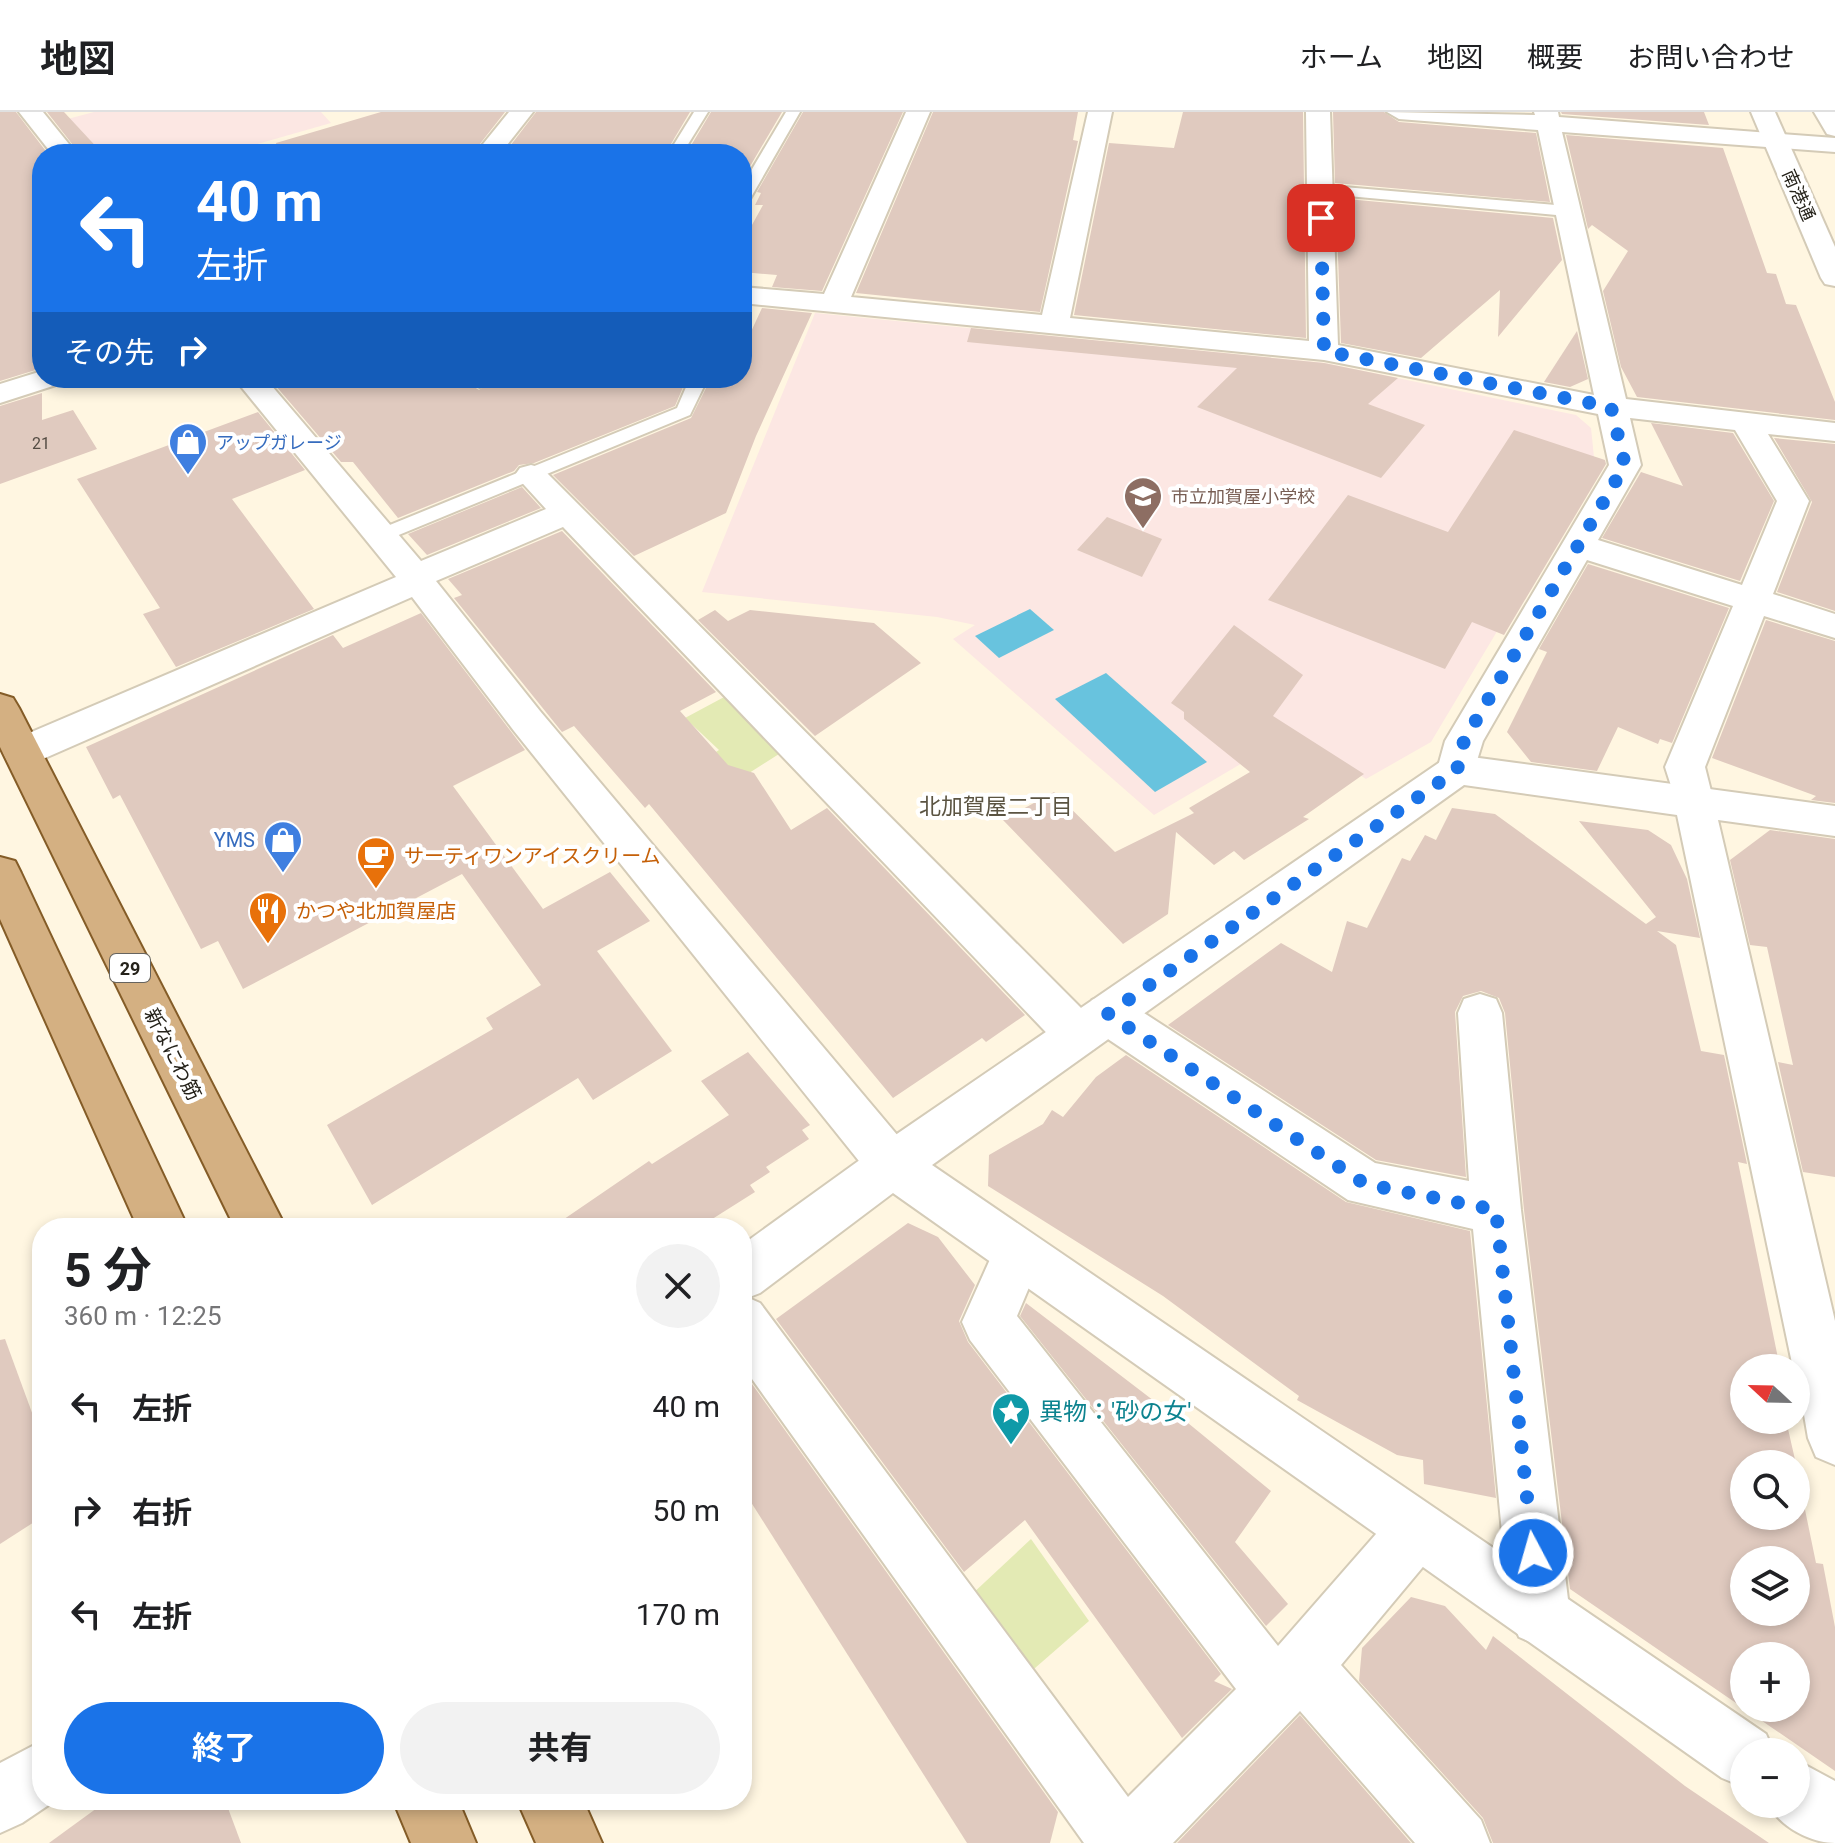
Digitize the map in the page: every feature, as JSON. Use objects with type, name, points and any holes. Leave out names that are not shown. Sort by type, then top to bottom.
[{"type":"main road","name":"新なにわ筋","points":[[0,708],[256,1218]]},
{"type":"main road","points":[[0,873],[158,1218]]},
{"type":"main road","points":[[429,1810],[444,1843]]},
{"type":"main road","points":[[554,1810],[570,1843]]},
{"type":"street","points":[[31,112],[57,144]]},
{"type":"street","points":[[495,144],[521,112]]},
{"type":"street","points":[[834,304],[918,112]]},
{"type":"street","points":[[1054,323],[1069,266],[1100,112]]},
{"type":"street","points":[[1318,112],[1324,351]]},
{"type":"street","points":[[1399,112],[1547,117],[1835,145]]},
{"type":"street","name":"南港通","points":[[1763,112],[1835,278]]},
{"type":"street","points":[[1826,112],[1835,129]]},
{"type":"street","points":[[752,1268],[892,1165],[1457,770],[1464,741],[1625,465],[1547,117]]},
{"type":"street","points":[[752,296],[1324,351],[1611,407],[1835,432]]},
{"type":"street","points":[[0,394],[32,383]]},
{"type":"street","points":[[257,388],[382,535],[527,721],[892,1165],[1730,1746]]},
{"type":"street","points":[[1746,423],[1793,501],[1685,767],[1835,1438]]},
{"type":"street","points":[[531,475],[566,513],[1093,1024],[1365,1184],[1496,1210]]},
{"type":"street","points":[[22,752],[566,513]]},
{"type":"street","points":[[1576,545],[1835,626]]},
{"type":"street","points":[[1457,770],[1835,821]]},
{"type":"street","points":[[1480,1013],[1496,1210],[1540,1616]]},
{"type":"street","points":[[1018,1254],[988,1322],[1288,1679],[1458,1843]]},
{"type":"street","points":[[752,1335],[1125,1843],[1288,1679],[1417,1530]]},
{"type":"street","points":[[0,1801],[32,1779]]},
{"type":"street","points":[[1810,1802],[1835,1819]]},
{"type":"lane","points":[[681,144],[701,112]]},
{"type":"lane","points":[[752,182],[793,112]]},
{"type":"lane","points":[[1320,190],[1567,211]]},
{"type":"lane","points":[[382,535],[684,411],[694,388]]},
{"type":"shaded area","points":[[94,112],[321,112],[331,123],[258,144],[78,144],[60,121]]},
{"type":"shaded area","name":"市立加賀屋小学校","points":[[815,313],[1325,363],[1576,415],[1591,428],[1595,467],[1431,742],[1366,779],[1295,732],[1154,815],[953,639],[975,625],[937,617],[702,592]]},
{"type":"green space","points":[[726,696],[779,754],[724,789],[696,765],[719,750],[685,718]]},
{"type":"green space","points":[[1031,1539],[1089,1621],[1027,1675],[970,1596]]},
{"type":"water","points":[[1030,609],[1054,630],[999,658],[975,636]]},
{"type":"water","points":[[1106,673],[1207,762],[1155,792],[1055,699]]},
{"type":"building","points":[[0,112],[16,112],[40,144],[32,144],[32,371],[0,381]]},
{"type":"building","points":[[47,112],[64,112],[94,144],[72,144]]},
{"type":"building","points":[[381,112],[505,112],[480,144],[276,143]]},
{"type":"building","points":[[536,112],[690,112],[671,144],[512,144]]},
{"type":"building","points":[[711,112],[782,112],[752,163],[752,144],[692,144]]},
{"type":"building","points":[[803,112],[903,112],[822,291],[772,287],[777,275],[752,273],[752,225],[763,205],[755,205],[761,193],[757,192]]},
{"type":"building","points":[[933,112],[1078,112],[1073,140],[1078,141],[1040,312],[856,293]]},
{"type":"building","points":[[1183,112],[1303,112],[1306,338],[1074,315],[1109,143],[1174,148]]},
{"type":"building","points":[[1333,112],[1384,112],[1399,122],[1536,133],[1550,202],[1335,183]]},
{"type":"building","points":[[1704,112],[1709,125],[1562,114]]},
{"type":"building","points":[[1566,135],[1723,148],[1767,273],[1776,274],[1786,304],[1796,305],[1835,402],[1835,420],[1637,397],[1621,367],[1603,291],[1628,251],[1592,225],[1588,229]]},
{"type":"building","points":[[1336,198],[1553,218],[1562,260],[1498,337],[1500,290],[1421,358],[1341,343]]},
{"type":"building","points":[[762,308],[812,313],[756,436],[726,513],[634,556],[553,475],[691,418],[706,388],[752,388],[752,330]]},
{"type":"building","points":[[971,328],[1324,363],[1398,378],[1368,404],[1425,425],[1381,478],[1197,407],[1237,368],[967,342]]},
{"type":"building","points":[[1577,331],[1588,379],[1570,387],[1544,382]]},
{"type":"building","points":[[278,388],[683,388],[675,406],[534,463],[519,465],[514,471],[398,518],[353,462],[341,462]]},
{"type":"building","points":[[42,393],[42,420],[73,410],[97,449],[0,484],[0,406]]},
{"type":"building","points":[[258,412],[305,470],[232,499],[314,609],[176,667],[143,614],[160,608],[77,479]]},
{"type":"building","points":[[1651,423],[1733,433],[1774,501],[1740,581],[1602,538],[1641,472],[1683,486]]},
{"type":"building","points":[[1514,430],[1605,460],[1606,464],[1504,635],[1472,622],[1445,669],[1268,600],[1348,495],[1448,532]]},
{"type":"building","points":[[1774,438],[1835,444],[1835,611],[1777,592],[1812,502]]},
{"type":"building","points":[[522,487],[541,508],[427,555],[408,534]]},
{"type":"building","points":[[1107,517],[1162,539],[1142,577],[1077,550]]},
{"type":"building","points":[[562,531],[716,692],[680,711],[728,765],[754,773],[791,830],[827,808],[1025,1015],[986,1042],[982,1038],[893,1098],[649,804],[645,808],[574,726],[562,732],[454,598],[462,595],[448,579]]},
{"type":"building","points":[[1588,564],[1729,608],[1672,743],[1660,739],[1658,744],[1618,727],[1597,771],[1531,762],[1507,732],[1547,652],[1539,649]]},
{"type":"building","points":[[715,610],[728,621],[750,610],[874,623],[921,663],[815,736],[698,620]]},
{"type":"building","points":[[421,613],[525,750],[453,786],[543,909],[610,872],[650,921],[597,951],[672,1051],[593,1100],[578,1078],[372,1205],[327,1125],[493,1029],[486,1018],[541,985],[462,874],[243,989],[218,941],[201,949],[120,795],[113,799],[86,747],[333,635],[343,648]]},
{"type":"building","points":[[1766,620],[1835,641],[1835,803],[1811,800],[1816,796],[1712,758]]},
{"type":"building","points":[[1234,625],[1303,675],[1273,716],[1364,774],[1303,817],[1309,819],[1244,860],[1234,851],[1214,865],[1176,832],[1168,914],[1123,944],[1003,820],[1054,792],[1115,852],[1194,813],[1189,808],[1250,772],[1184,719],[1184,712],[1171,703]]},
{"type":"building","points":[[1452,808],[1495,814],[1646,924],[1656,917],[1579,821],[1648,830],[1671,845],[1687,879],[1700,938],[1657,931],[1676,945],[1701,1051],[1724,1055],[1747,1164],[1738,1162],[1777,1354],[1730,1354],[1730,1434],[1789,1434],[1793,1450],[1730,1450],[1730,1530],[1809,1530],[1816,1563],[1823,1564],[1835,1627],[1835,1771],[1810,1754],[1810,1738],[1787,1738],[1764,1722],[1810,1722],[1810,1642],[1730,1642],[1730,1699],[1570,1589],[1524,1210],[1505,1013],[1499,998],[1481,991],[1463,996],[1455,1012],[1466,1177],[1376,1160],[1168,1025],[1281,943],[1332,972],[1347,921],[1367,928],[1402,858],[1410,861],[1425,835],[1436,840]]},
{"type":"building","points":[[1770,830],[1835,839],[1835,1177],[1803,1172],[1778,1062],[1793,1065],[1767,947],[1750,945],[1730,860]]},
{"type":"building","points":[[748,1052],[810,1125],[802,1130],[809,1139],[766,1167],[770,1172],[750,1185],[755,1192],[714,1218],[566,1218],[649,1161],[652,1164],[729,1115],[701,1081]]},
{"type":"building","points":[[1126,1055],[1346,1202],[1470,1231],[1496,1498],[1424,1484],[1423,1460],[1397,1455],[1297,1400],[1299,1396],[1163,1296],[988,1186],[989,1155],[1043,1124],[1052,1110],[1063,1117],[1096,1077]]},
{"type":"building","points":[[908,1223],[938,1237],[975,1285],[959,1321],[968,1342],[1221,1674],[1214,1681],[1232,1689],[1182,1738],[1025,1520],[964,1572],[776,1319]]},
{"type":"building","points":[[1026,1303],[1175,1417],[1177,1414],[1271,1491],[1235,1542],[1288,1604],[1266,1626],[1020,1316]]},
{"type":"building","points":[[5,1339],[32,1413],[32,1523],[0,1544],[0,1340]]},
{"type":"building","points":[[752,1384],[1058,1812],[1050,1843],[967,1843],[752,1504]]},
{"type":"building","points":[[1411,1597],[1445,1606],[1486,1650],[1493,1636],[1685,1786],[1769,1843],[1493,1843],[1483,1818],[1359,1681],[1362,1648]]},
{"type":"building","points":[[1300,1715],[1411,1843],[1177,1843]]},
{"type":"building","points":[[94,1810],[229,1810],[241,1843],[49,1843]]},
{"type":"place","name":"アップガレージ","points":[[188,476]]},
{"type":"place","name":"市立加賀屋小学校","points":[[1143,530]]},
{"type":"place","name":"YMS","points":[[283,874]]},
{"type":"place","name":"サーティワンアイスクリーム","points":[[376,890]]},
{"type":"place","name":"かつや北加賀屋店","points":[[268,945]]},
{"type":"place","name":"異物：'砂の女'","points":[[1011,1446]]},
{"type":"district","name":"北加賀屋二丁目","points":[[996,806]]},
{"type":"route","points":[[1321,218],[1324,351],[1611,407],[1625,465],[1464,741],[1457,770],[1108,1014],[1365,1184],[1496,1210],[1533,1553]]}]
